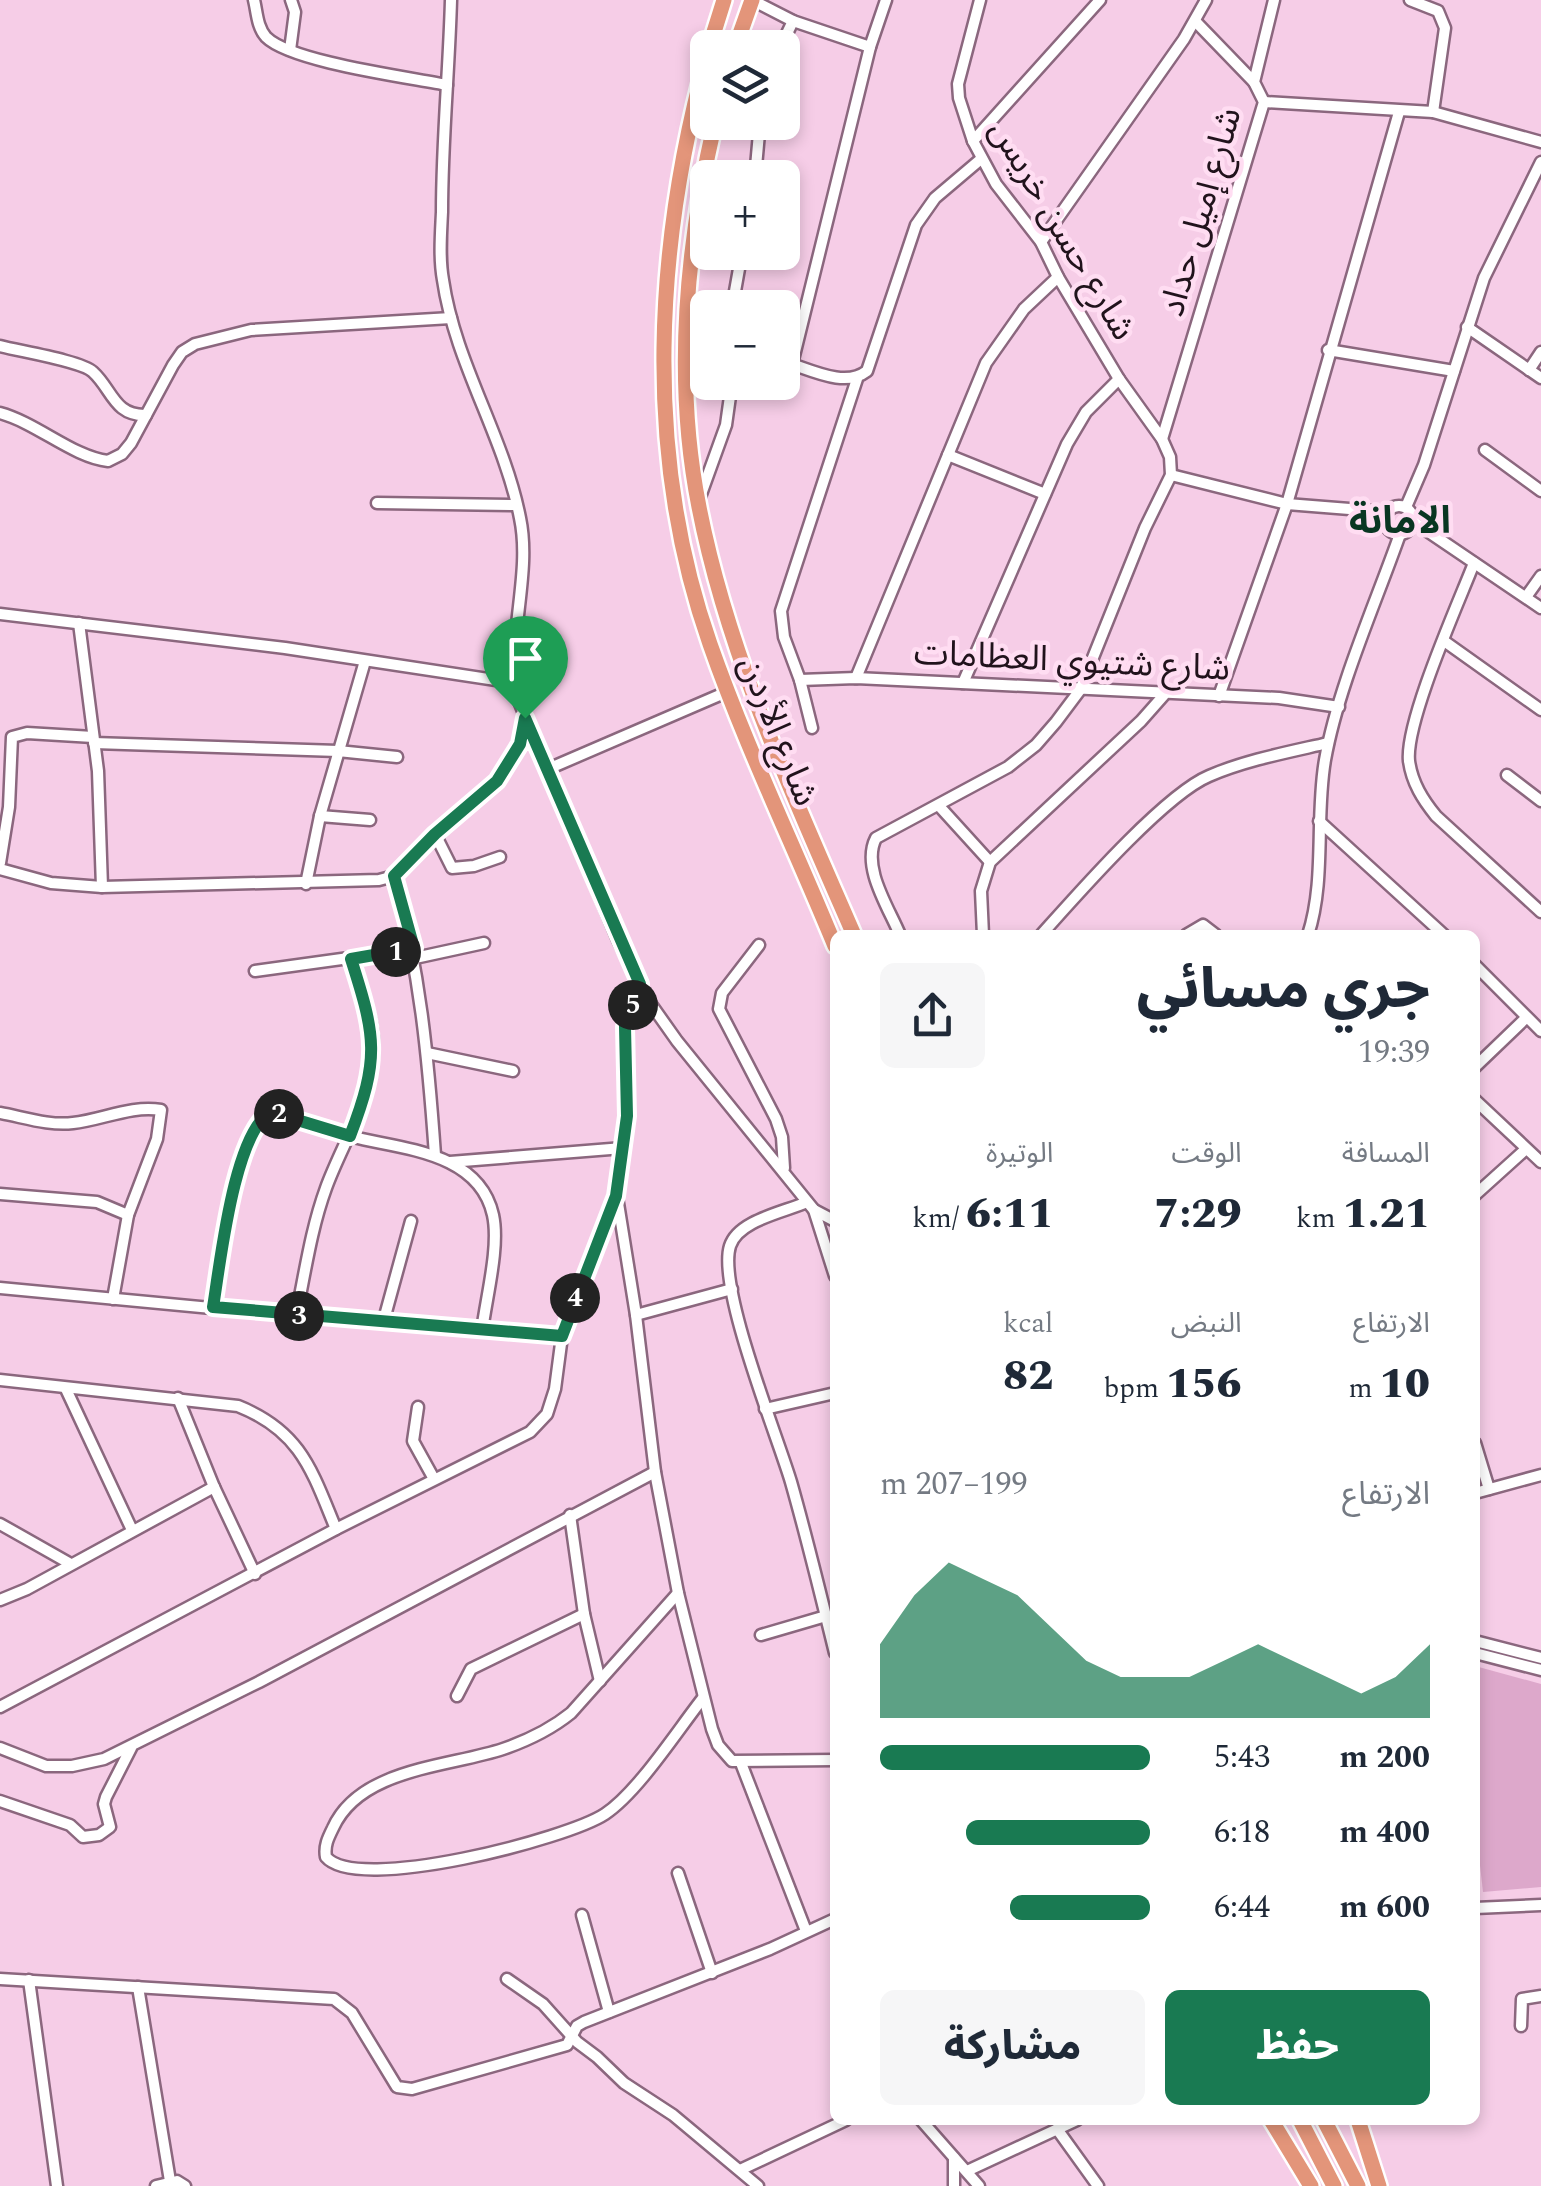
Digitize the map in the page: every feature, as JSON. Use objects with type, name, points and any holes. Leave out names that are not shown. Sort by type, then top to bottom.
[{"type":"highway","name":"شارع الأردن","points":[[714,30],[724,0]]},
{"type":"highway","points":[[741,30],[752,0]]},
{"type":"highway","name":"شارع الأردن","points":[[690,126],[683,156],[662,350],[665,436],[682,533],[709,642],[830,934]]},
{"type":"highway","name":"شارع الأردن","points":[[711,140],[699,202],[686,338],[688,426],[698,503],[750,686],[852,930]]},
{"type":"highway","points":[[1274,2125],[1312,2186]]},
{"type":"highway","points":[[1303,2125],[1334,2186]]},
{"type":"highway","points":[[1327,2125],[1358,2186]]},
{"type":"highway","points":[[1360,2125],[1379,2186]]},
{"type":"street","points":[[254,0],[263,33],[290,50],[311,58],[446,86]]},
{"type":"street","points":[[290,50],[295,12],[291,0]]},
{"type":"street","points":[[451,0],[441,264],[451,318],[516,505],[522,536],[514,652],[515,683],[525,718],[640,984],[677,1041],[811,1206],[830,1261]]},
{"type":"street","points":[[752,0],[793,21],[870,46]]},
{"type":"street","points":[[800,313],[870,46],[886,0]]},
{"type":"street","name":"شارع حسن خريس","points":[[980,0],[958,84],[973,141],[996,184],[1041,242],[1119,379],[1162,439],[1170,457],[1171,475]]},
{"type":"street","points":[[973,141],[1100,0]]},
{"type":"street","points":[[1041,242],[1196,22],[1206,0]]},
{"type":"street","name":"شارع إميل حداد","points":[[1162,439],[1264,102],[1254,82],[1274,0]]},
{"type":"street","points":[[1410,0],[1438,11],[1445,28],[1433,112]]},
{"type":"street","points":[[789,30],[793,21]]},
{"type":"street","points":[[1196,22],[1254,82]]},
{"type":"street","points":[[1264,102],[1433,112],[1541,142]]},
{"type":"street","points":[[1220,696],[1287,504],[1399,112]]},
{"type":"street","points":[[812,728],[784,637],[781,611],[857,378],[867,371],[916,225],[935,198],[981,159]]},
{"type":"street","points":[[1406,507],[1466,327],[1491,264],[1541,162]]},
{"type":"street","points":[[856,678],[973,392],[1003,335],[1058,277]]},
{"type":"street","points":[[0,413],[24,420],[90,456],[108,461],[126,449],[182,352],[213,337],[250,330],[451,318]]},
{"type":"street","points":[[1466,327],[1541,378]]},
{"type":"street","points":[[0,346],[90,369],[119,407],[131,414],[146,415]]},
{"type":"street","points":[[1328,350],[1454,370]]},
{"type":"street","points":[[1528,370],[1541,352]]},
{"type":"street","points":[[800,367],[830,376],[857,378]]},
{"type":"street","points":[[963,683],[1045,494],[1086,412],[1119,379]]},
{"type":"street","points":[[698,503],[723,437],[729,400]]},
{"type":"street","points":[[1485,450],[1541,491]]},
{"type":"street","points":[[948,455],[1045,494]]},
{"type":"street","points":[[898,930],[875,873],[872,845],[883,834],[1008,767],[1036,745],[1080,690],[1145,528],[1171,475],[1287,504],[1386,518]]},
{"type":"street","points":[[376,503],[516,505]]},
{"type":"street","points":[[1396,506],[1406,507],[1414,522],[1408,532],[1400,534],[1392,532],[1386,518],[1396,506]]},
{"type":"street","points":[[1414,522],[1541,608]]},
{"type":"street","points":[[1309,930],[1328,743],[1400,534]]},
{"type":"street","points":[[1474,562],[1409,748],[1413,778],[1436,816],[1541,912]]},
{"type":"street","points":[[1526,597],[1541,576]]},
{"type":"street","points":[[0,614],[285,648],[515,683]]},
{"type":"street","points":[[79,623],[102,836],[102,887]]},
{"type":"street","points":[[1444,641],[1541,710]]},
{"type":"street","points":[[306,884],[320,816],[364,661]]},
{"type":"street","name":"شارع شتيوي العظامات","points":[[800,680],[856,678],[963,683],[1302,700],[1339,707]]},
{"type":"street","points":[[548,769],[728,692]]},
{"type":"street","points":[[983,930],[981,891],[990,862],[1142,720],[1164,694]]},
{"type":"street","points":[[397,757],[27,733],[12,737],[9,807],[0,866],[51,884],[102,887],[362,882],[394,876],[435,834],[497,781],[520,744],[525,718]]},
{"type":"street","points":[[1046,930],[1130,842],[1191,786],[1232,769],[1328,743]]},
{"type":"street","points":[[1507,774],[1541,801]]},
{"type":"street","points":[[940,806],[990,862]]},
{"type":"street","points":[[320,816],[370,820]]},
{"type":"street","points":[[1319,821],[1439,930]]},
{"type":"street","points":[[435,834],[452,868],[500,857]]},
{"type":"street","points":[[394,876],[414,954],[428,1053],[435,1155]]},
{"type":"street","points":[[255,971],[484,943]]},
{"type":"street","points":[[760,945],[722,993],[719,1004],[776,1119],[784,1169]]},
{"type":"street","points":[[296,1316],[318,1212],[365,1095],[373,1041],[351,959]]},
{"type":"street","points":[[1480,970],[1541,1030]]},
{"type":"street","points":[[0,1707],[336,1529],[530,1432],[540,1423],[555,1389],[562,1336],[616,1196],[628,1094],[625,1027],[640,984]]},
{"type":"street","points":[[1480,1062],[1526,1018]]},
{"type":"street","points":[[428,1053],[514,1071]]},
{"type":"street","points":[[1480,1105],[1541,1162]]},
{"type":"street","points":[[0,1113],[73,1123],[133,1111],[161,1110],[156,1139],[128,1215],[112,1299]]},
{"type":"street","points":[[213,1307],[243,1152],[261,1119],[271,1112],[350,1136],[435,1155],[450,1162],[484,1194],[493,1218],[494,1239],[482,1331]]},
{"type":"street","points":[[450,1162],[623,1148]]},
{"type":"street","points":[[1480,1190],[1526,1149]]},
{"type":"street","points":[[0,1194],[97,1202],[128,1215]]},
{"type":"street","points":[[616,1196],[656,1472],[678,1592],[718,1744],[732,1760],[742,1763],[830,1760]]},
{"type":"street","points":[[830,1218],[811,1206],[748,1226],[734,1236],[729,1253],[732,1289],[765,1409],[790,1477],[830,1632]]},
{"type":"street","points":[[383,1323],[411,1221]]},
{"type":"street","points":[[0,1288],[562,1336]]},
{"type":"street","points":[[636,1315],[732,1289]]},
{"type":"street","points":[[0,1380],[178,1398],[238,1406],[258,1414],[282,1430],[312,1470],[336,1529]]},
{"type":"street","points":[[66,1389],[132,1530]]},
{"type":"street","points":[[765,1409],[830,1394]]},
{"type":"street","points":[[178,1398],[255,1574]]},
{"type":"street","points":[[418,1408],[414,1441],[434,1479]]},
{"type":"street","points":[[1480,1459],[1489,1489]]},
{"type":"street","points":[[0,1748],[36,1763],[57,1766],[104,1760],[656,1472]]},
{"type":"street","points":[[1480,1492],[1541,1475]]},
{"type":"street","points":[[0,1600],[214,1487]]},
{"type":"street","points":[[570,1515],[584,1614],[600,1680]]},
{"type":"street","points":[[0,1524],[69,1564]]},
{"type":"street","points":[[678,1592],[571,1713],[533,1738],[404,1774],[372,1788],[335,1822],[324,1848],[326,1857],[338,1866],[390,1870],[424,1867],[508,1848],[593,1821],[624,1798],[703,1698]]},
{"type":"street","points":[[458,1696],[471,1669],[584,1614]]},
{"type":"street","points":[[761,1635],[826,1616]]},
{"type":"street","points":[[1480,1642],[1541,1658]]},
{"type":"street","points":[[1480,1654],[1541,1670]]},
{"type":"street","points":[[0,1801],[64,1822],[83,1837],[100,1836],[110,1827],[106,1797],[130,1748]]},
{"type":"street","points":[[742,1763],[806,1932]]},
{"type":"street","points":[[678,1873],[712,1973]]},
{"type":"street","points":[[1480,1908],[1541,1905]]},
{"type":"street","points":[[582,1915],[609,2012]]},
{"type":"street","points":[[0,1979],[334,1999],[352,2013],[396,2087],[405,2089],[567,2045],[584,2022],[712,1973],[830,1921]]},
{"type":"street","points":[[507,1979],[543,2004],[624,2083],[673,2115],[758,2186]]},
{"type":"street","points":[[29,1980],[57,2186]]},
{"type":"street","points":[[138,1987],[170,2181]]},
{"type":"street","points":[[1521,2026],[1522,1999],[1541,1996]]},
{"type":"street","points":[[740,2170],[835,2125]]},
{"type":"street","points":[[925,2125],[979,2186]]},
{"type":"street","points":[[967,2172],[1066,2125]]},
{"type":"street","points":[[1057,2129],[1098,2186]]},
{"type":"street","points":[[954,2158],[954,2186]]},
{"type":"street","points":[[156,2186],[170,2181],[185,2186]]},
{"type":"shaded area","points":[[1480,1667],[1541,1684],[1541,1887],[1483,1892]]},
{"type":"district","name":"الامانة","points":[[1400,522]]},
{"type":"route","points":[[525,718],[640,984],[625,1027],[627,1116],[616,1196],[562,1336],[213,1307],[236,1179],[250,1138],[261,1119],[271,1112],[350,1136],[365,1095],[373,1041],[351,959],[414,948],[394,876],[435,834],[497,781],[520,744],[525,718]]}]
